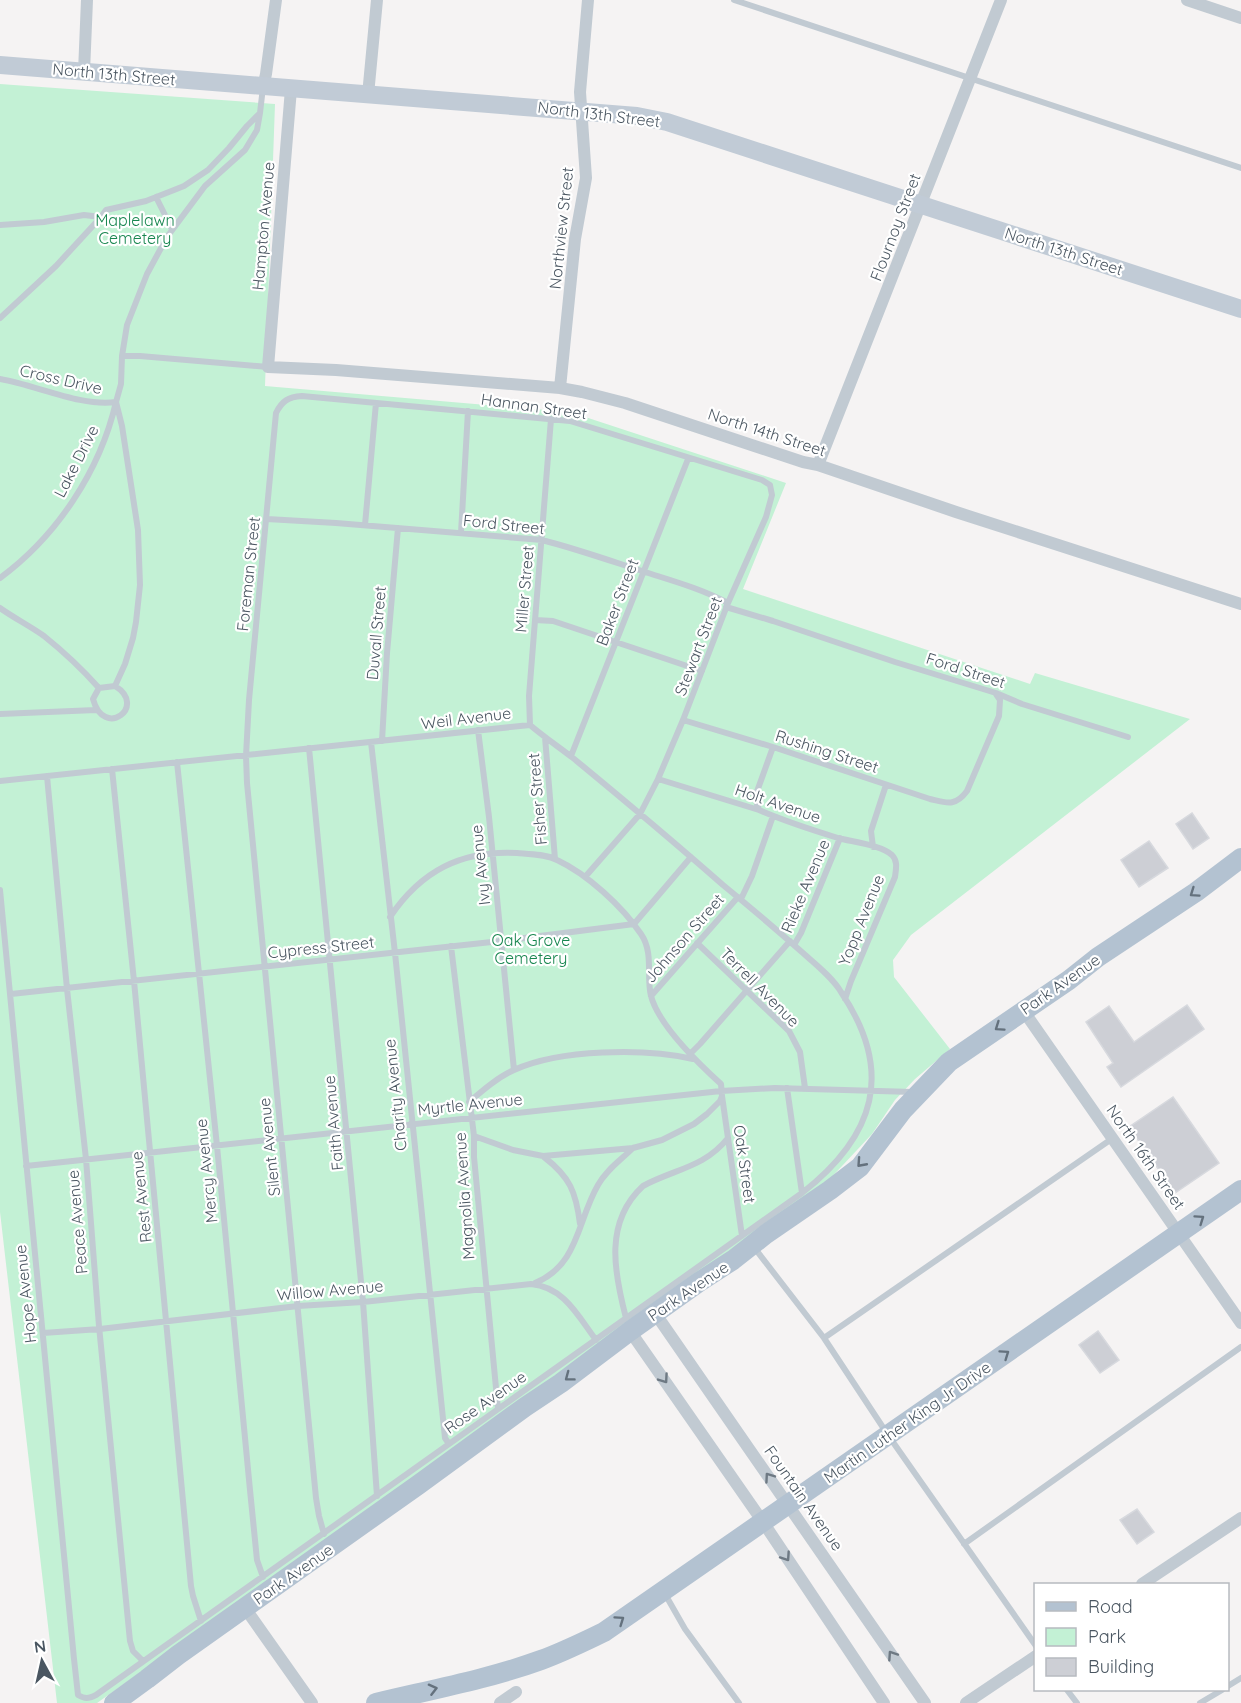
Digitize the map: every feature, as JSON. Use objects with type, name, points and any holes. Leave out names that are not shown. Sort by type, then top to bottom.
[{"type":"main road","name":"North 13th Street","points":[[0,65],[637,116],[667,122],[1241,309]]},
{"type":"main road","name":"Park Avenue","points":[[114,1703],[561,1383],[628,1325],[655,1313],[747,1241],[766,1234],[830,1190],[860,1167],[918,1092],[949,1062],[1241,859]]},
{"type":"main road","name":"Martin Luther King Jr Drive","points":[[376,1703],[539,1661],[604,1632],[1241,1190]]},
{"type":"street","points":[[84,72],[87,0]]},
{"type":"street","points":[[263,87],[276,0]]},
{"type":"street","points":[[368,95],[378,0]]},
{"type":"street","name":"Northview Street","points":[[560,388],[576,239],[586,178],[581,81],[588,0]]},
{"type":"street","name":"Flournoy Street","points":[[818,465],[1001,0]]},
{"type":"street","points":[[1187,0],[1241,18]]},
{"type":"street","name":"Hampton Avenue","points":[[268,367],[291,89]]},
{"type":"street","name":"North 14th Street","points":[[268,367],[336,370],[560,388],[582,392],[625,403],[818,465],[1241,604]]},
{"type":"street","name":"North 16th Street","points":[[1023,1010],[1241,1323]]},
{"type":"street","name":"Fountain Avenue","points":[[655,1313],[925,1703]]},
{"type":"street","points":[[628,1325],[884,1703]]},
{"type":"street","points":[[1144,1583],[1241,1518]]},
{"type":"street","points":[[245,1608],[312,1703]]},
{"type":"street","points":[[966,1703],[1034,1657]]},
{"type":"street","points":[[500,1703],[516,1692]]},
{"type":"lane","points":[[734,0],[1241,168]]},
{"type":"lane","name":"Lake Drive","points":[[0,578],[40,542],[72,503],[87,475],[111,424],[121,384],[122,356],[127,325],[159,249],[205,186],[245,150],[256,130],[263,87]]},
{"type":"lane","points":[[0,318],[56,266],[106,210],[156,197],[184,186],[208,170],[260,113]]},
{"type":"lane","points":[[156,197],[172,229]]},
{"type":"lane","points":[[0,225],[44,222],[84,215],[101,217]]},
{"type":"lane","points":[[122,356],[268,367]]},
{"type":"lane","name":"Cross Drive","points":[[0,379],[87,401],[104,404],[116,402]]},
{"type":"lane","name":"Hannan Street","points":[[287,399],[302,396],[570,421],[762,480],[770,485]]},
{"type":"lane","name":"Foreman Street","points":[[246,756],[250,689],[276,413],[287,399]]},
{"type":"lane","points":[[116,402],[136,512],[141,566],[136,622],[129,653],[116,686]]},
{"type":"lane","points":[[365,525],[376,403]]},
{"type":"lane","points":[[461,533],[468,411]]},
{"type":"lane","name":"Miller Street","points":[[530,725],[529,696],[551,419]]},
{"type":"lane","name":"Baker Street","points":[[571,756],[688,459]]},
{"type":"lane","name":"Stewart Street","points":[[585,877],[640,814],[658,779],[727,605],[766,517],[772,495],[770,485]]},
{"type":"lane","name":"Ford Street","points":[[267,519],[542,540],[716,596],[727,605],[773,621],[1128,737]]},
{"type":"lane","name":"Duvall Street","points":[[382,741],[398,528]]},
{"type":"lane","points":[[0,608],[56,645],[99,688]]},
{"type":"lane","points":[[535,620],[553,621],[702,671]]},
{"type":"lane","points":[[116,686],[123,691],[128,698],[127,707],[122,714],[114,718],[105,718],[96,710],[93,699],[99,688],[116,686]]},
{"type":"lane","name":"Rushing Street","points":[[683,720],[886,785],[946,803],[954,803],[961,800],[967,791],[999,716],[1000,700],[996,693]]},
{"type":"lane","points":[[0,714],[96,710]]},
{"type":"lane","name":"Weil Avenue","points":[[0,781],[530,725],[571,756],[691,857],[792,943],[831,980],[841,991],[866,1036],[870,1056],[871,1090]]},
{"type":"lane","name":"Ivy Avenue","points":[[478,730],[514,1070]]},
{"type":"lane","name":"Fisher Street","points":[[545,738],[555,859]]},
{"type":"lane","name":"Charity Avenue","points":[[370,742],[445,1438],[448,1444]]},
{"type":"lane","points":[[759,810],[755,797],[773,747]]},
{"type":"lane","name":"Faith Avenue","points":[[309,748],[363,1302],[377,1496]]},
{"type":"lane","name":"Silent Avenue","points":[[246,756],[264,967],[316,1498],[324,1534]]},
{"type":"lane","name":"Mercy Avenue","points":[[177,762],[257,1560],[263,1577]]},
{"type":"lane","name":"Rest Avenue","points":[[112,769],[191,1586],[201,1621]]},
{"type":"lane","name":"Peace Avenue","points":[[48,776],[130,1641],[133,1651],[143,1661]]},
{"type":"lane","name":"Holt Avenue","points":[[658,779],[890,853]]},
{"type":"lane","points":[[873,847],[871,831],[886,785]]},
{"type":"lane","name":"Johnson Street","points":[[651,996],[739,898],[752,876],[773,816]]},
{"type":"lane","name":"Rieke Avenue","points":[[692,1057],[746,992],[801,933],[840,838]]},
{"type":"lane","name":"Oak Street","points":[[390,917],[410,891],[423,879],[467,857],[492,852],[532,854],[555,859],[585,877],[604,894],[634,924],[647,946],[651,996],[656,1009],[692,1057],[722,1084],[721,1093],[728,1138],[747,1241]]},
{"type":"lane","name":"Yopp Avenue","points":[[846,999],[851,981],[894,877],[895,860],[890,853]]},
{"type":"lane","points":[[634,924],[691,857]]},
{"type":"lane","name":"Hope Avenue","points":[[0,890],[78,1695]]},
{"type":"lane","name":"Cypress Street","points":[[10,994],[501,941],[634,924]]},
{"type":"lane","name":"Terrell Avenue","points":[[697,943],[746,992],[776,1017],[793,1037],[800,1052],[805,1088]]},
{"type":"lane","name":"Magnolia Avenue","points":[[451,946],[474,1136],[485,1289],[498,1409]]},
{"type":"lane","points":[[469,1102],[514,1070],[550,1059],[606,1053],[692,1057]]},
{"type":"lane","points":[[787,1088],[802,1193]]},
{"type":"lane","name":"Myrtle Avenue","points":[[26,1166],[471,1117],[721,1093],[787,1088],[918,1092]]},
{"type":"lane","name":"Rose Avenue","points":[[78,1695],[88,1699],[96,1695],[596,1340],[628,1325],[747,1241],[829,1170],[843,1154],[864,1121],[871,1090]]},
{"type":"lane","points":[[474,1136],[513,1150],[543,1156],[633,1148],[662,1140],[694,1124],[720,1101],[721,1093]]},
{"type":"lane","points":[[628,1325],[622,1303],[615,1244],[618,1226],[627,1206],[643,1186],[706,1159],[721,1148],[728,1138]]},
{"type":"lane","points":[[824,1338],[1113,1138]]},
{"type":"lane","points":[[531,1284],[552,1274],[566,1259],[573,1248],[599,1184],[613,1166],[633,1148]]},
{"type":"lane","points":[[543,1156],[562,1173],[568,1182],[577,1205],[580,1228]]},
{"type":"lane","points":[[747,1241],[824,1338],[888,1435],[1034,1645]]},
{"type":"lane","name":"Willow Avenue","points":[[43,1333],[531,1284],[550,1288],[565,1299],[596,1340]]},
{"type":"lane","points":[[964,1544],[1241,1347]]},
{"type":"lane","points":[[663,1591],[685,1629],[735,1702]]},
{"type":"lane","points":[[1200,1703],[1219,1691]]},
{"type":"green space","name":"Oak Grove Cemetery","points":[[0,84],[275,104],[265,386],[570,412],[786,483],[743,589],[1030,684],[1035,673],[1190,719],[911,935],[893,960],[894,977],[950,1049],[895,1100],[872,1134],[827,1182],[537,1392],[97,1703],[57,1703],[0,1212]]},
{"type":"building","points":[[1192,813],[1209,838],[1193,849],[1176,824]]},
{"type":"building","points":[[1149,841],[1168,868],[1139,887],[1121,860]]},
{"type":"building","points":[[1187,1005],[1204,1029],[1121,1087],[1107,1067],[1113,1063],[1086,1022],[1109,1006],[1134,1042]]},
{"type":"building","points":[[1173,1097],[1219,1163],[1175,1193],[1129,1127]]},
{"type":"building","points":[[1098,1331],[1119,1360],[1100,1373],[1079,1345]]},
{"type":"building","points":[[1137,1509],[1154,1532],[1137,1544],[1120,1520]]},
{"type":"park label","name":"Maplelawn Cemetery","points":[[135,229]]}]
